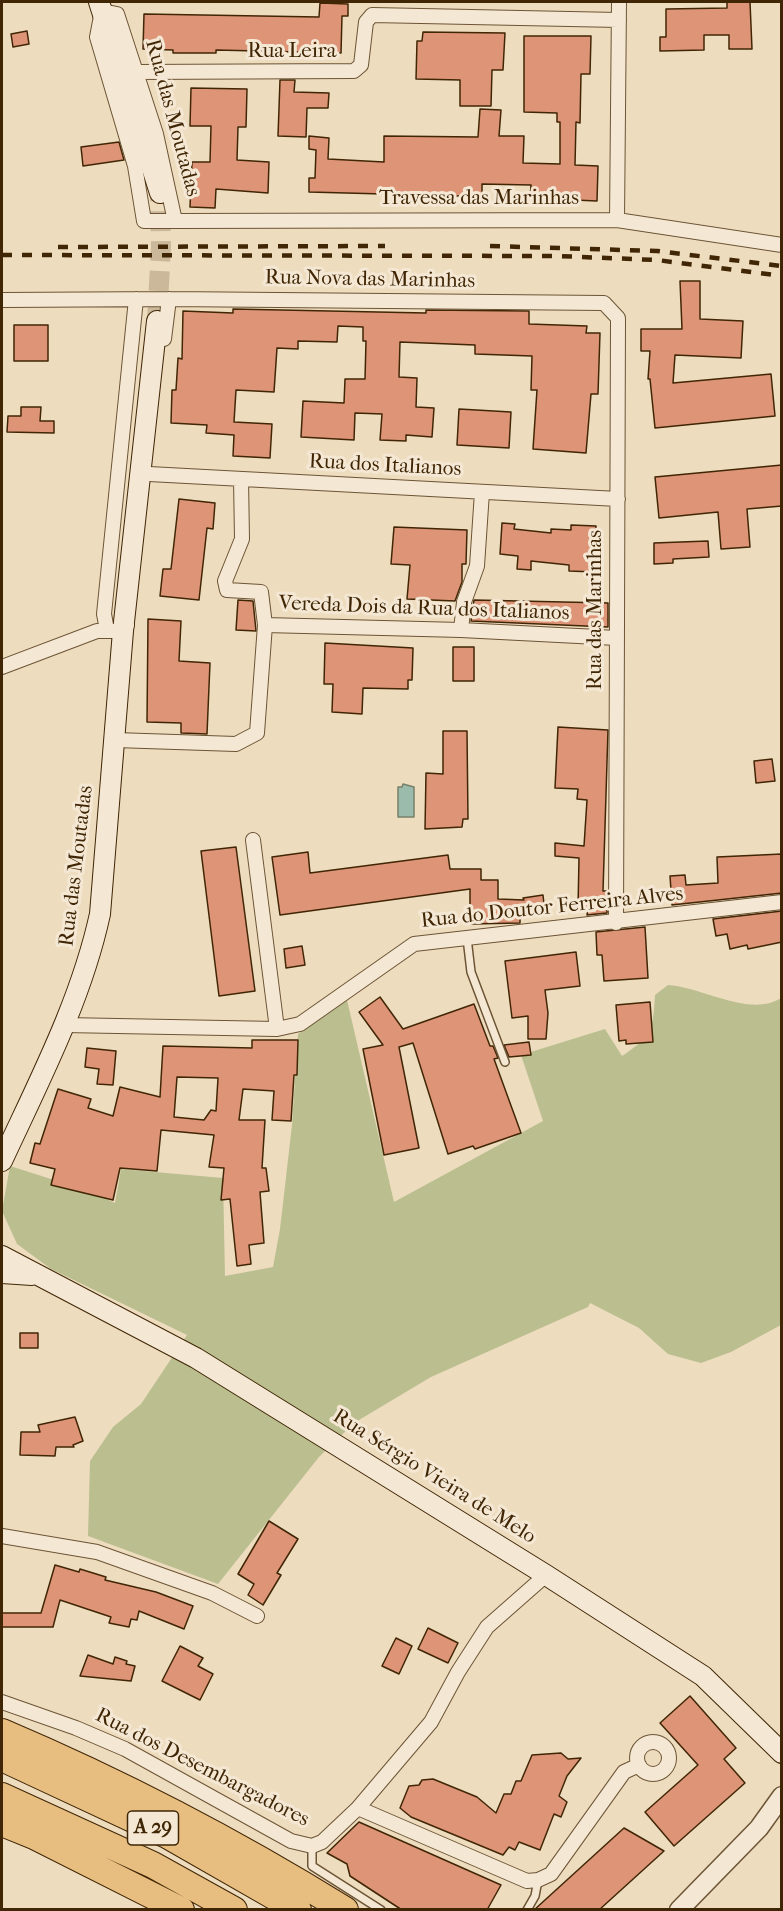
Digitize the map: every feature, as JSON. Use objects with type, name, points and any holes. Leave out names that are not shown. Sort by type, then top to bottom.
[{"type":"highway","name":"A 29","points":[[2,1732],[67,1759],[263,1859],[345,1910]]},
{"type":"highway","name":"A 29","points":[[2,1758],[167,1835],[298,1910]]},
{"type":"highway","name":"A 29","points":[[2,1796],[153,1865],[234,1910]]},
{"type":"highway","points":[[2,1823],[34,1836],[181,1910]]},
{"type":"main road","name":"Rua das Moutadas","points":[[101,6],[160,193]]},
{"type":"main road","name":"Rua das Moutadas","points":[[2,1161],[64,1025],[90,957],[100,914],[115,740],[115,630],[158,321]]},
{"type":"main road","name":"Rua Sérgio Vieira de Melo","points":[[2,1256],[196,1358],[546,1575],[703,1676],[782,1753]]},
{"type":"main road","name":"Rua Sérgio Vieira de Melo","points":[[2,1273],[38,1276]]},
{"type":"street","points":[[617,220],[619,2]]},
{"type":"street","name":"Rua das Moutadas","points":[[101,6],[117,14],[136,72],[156,134],[175,220],[144,220],[135,166],[97,38],[101,6]]},
{"type":"street","name":"Rua Leira","points":[[136,72],[354,71],[361,65],[366,22],[372,15],[619,20]]},
{"type":"street","name":"Travessa das Marinhas","points":[[175,220],[617,220],[782,245]]},
{"type":"street","name":"Rua das Moutadas","points":[[136,299],[104,614],[115,630],[133,615],[169,298]]},
{"type":"street","name":"Rua Nova das Marinhas","points":[[2,300],[169,298],[603,303]]},
{"type":"street","name":"Rua das Marinhas","points":[[603,303],[618,318],[616,922]]},
{"type":"street","name":"Rua dos Italianos","points":[[149,474],[618,499]]},
{"type":"street","points":[[115,740],[236,744],[257,733],[265,625],[261,592],[226,590],[225,581],[242,539],[241,479]]},
{"type":"street","points":[[461,630],[464,602],[477,566],[482,492]]},
{"type":"street","name":"Vereda Dois da Rua dos Italianos","points":[[265,625],[461,630],[617,638]]},
{"type":"street","points":[[2,667],[97,631],[115,630]]},
{"type":"street","points":[[253,840],[277,1029]]},
{"type":"street","name":"Rua do Doutor Ferreira Alves","points":[[64,1025],[277,1029],[300,1024],[414,944],[782,902]]},
{"type":"street","points":[[2,1536],[97,1552],[212,1593],[257,1616]]},
{"type":"street","name":"Rua dos Desembargadores","points":[[2,1702],[76,1728],[125,1749],[291,1841],[312,1846],[322,1842],[358,1808],[431,1722],[458,1672],[487,1627],[546,1575]]},
{"type":"street","points":[[358,1808],[527,1881],[538,1880],[551,1874],[624,1772],[639,1765]]},
{"type":"street","points":[[679,1910],[759,1828],[781,1798]]},
{"type":"lane","points":[[467,938],[471,972],[505,1062]]},
{"type":"lane","points":[[312,1846],[312,1866],[381,1910]]},
{"type":"lane","points":[[527,1910],[535,1896],[538,1880]]},
{"type":"green space","points":[[668,985],[755,1005],[781,998],[781,1325],[731,1352],[701,1363],[668,1354],[639,1328],[590,1303],[588,1307],[431,1377],[354,1423],[319,1457],[218,1584],[88,1536],[90,1461],[113,1427],[141,1404],[187,1335],[51,1269],[17,1244],[2,1211],[10,1166],[92,1192],[115,1203],[121,1169],[223,1178],[225,1276],[273,1267],[280,1229],[292,1125],[298,1034],[347,1000],[394,1202],[543,1121],[521,1055],[605,1029],[622,1056],[640,1043],[649,1031],[652,1024],[655,995]]},
{"type":"shaded area","points":[[403,784],[414,787],[414,817],[398,817],[398,787],[402,787]]},
{"type":"building","points":[[727,2],[750,2],[752,49],[729,49],[729,35],[704,35],[704,50],[660,51],[660,37],[666,37],[666,9],[727,8]]},
{"type":"building","points":[[320,3],[348,4],[348,16],[342,16],[341,53],[216,50],[216,53],[173,53],[173,50],[143,49],[144,14],[319,17]]},
{"type":"building","points":[[27,31],[29,44],[13,47],[11,34]]},
{"type":"building","points":[[423,32],[505,33],[503,70],[492,70],[491,106],[460,106],[460,80],[416,79],[417,41],[422,41]]},
{"type":"building","points":[[524,36],[591,36],[590,74],[581,74],[580,123],[576,122],[575,165],[598,166],[597,201],[530,198],[531,185],[482,184],[482,196],[445,196],[445,199],[420,198],[420,195],[309,192],[309,178],[315,178],[316,150],[309,149],[309,136],[329,138],[328,159],[384,162],[384,136],[478,137],[480,109],[501,110],[499,136],[524,136],[523,163],[560,164],[560,122],[557,122],[557,113],[524,112]]},
{"type":"building","points":[[280,80],[295,80],[294,92],[329,93],[328,108],[307,108],[306,137],[278,136]]},
{"type":"building","points":[[191,88],[247,89],[246,127],[238,127],[237,160],[269,162],[268,193],[216,189],[215,208],[190,207],[192,162],[210,162],[211,126],[190,126]]},
{"type":"building","points":[[119,142],[124,160],[83,166],[81,147]]},
{"type":"building","points":[[680,281],[700,281],[700,319],[743,321],[741,358],[675,355],[673,383],[771,374],[775,416],[655,428],[650,379],[648,379],[650,351],[641,351],[641,329],[682,329]]},
{"type":"building","points":[[233,309],[426,313],[426,310],[529,311],[529,324],[587,326],[586,333],[600,333],[598,394],[591,394],[586,453],[533,449],[537,390],[531,390],[532,356],[475,354],[475,345],[400,342],[399,377],[417,378],[416,407],[434,408],[432,437],[406,435],[406,441],[380,440],[382,414],[355,413],[354,440],[301,437],[303,401],[344,403],[345,379],[365,379],[366,341],[363,341],[363,327],[338,326],[337,342],[298,341],[298,349],[277,348],[274,392],[236,390],[234,422],[272,424],[270,458],[233,456],[234,435],[206,433],[207,425],[171,423],[172,390],[176,390],[178,358],[182,359],[183,311],[233,313]]},
{"type":"building","points":[[14,325],[48,325],[48,361],[14,361]]},
{"type":"building","points":[[21,407],[41,407],[40,421],[54,421],[54,433],[7,432],[8,416],[21,416]]},
{"type":"building","points":[[459,409],[511,412],[509,448],[457,445]]},
{"type":"building","points":[[782,465],[782,506],[747,509],[750,547],[721,549],[718,512],[659,518],[655,477]]},
{"type":"building","points":[[179,499],[215,503],[213,529],[207,528],[199,600],[160,596],[163,569],[171,569]]},
{"type":"building","points":[[502,523],[515,524],[514,529],[551,533],[551,529],[571,530],[571,525],[596,526],[595,572],[569,571],[569,565],[531,561],[531,570],[517,569],[518,556],[500,554]]},
{"type":"building","points":[[394,527],[467,530],[466,564],[462,564],[462,582],[455,601],[407,599],[410,565],[391,564]]},
{"type":"building","points":[[708,541],[709,557],[673,559],[673,563],[654,564],[654,543]]},
{"type":"building","points":[[238,600],[253,601],[256,631],[236,630]]},
{"type":"building","points":[[474,600],[608,603],[608,627],[471,621]]},
{"type":"building","points":[[148,619],[181,621],[179,661],[210,663],[207,734],[181,733],[181,723],[147,722]]},
{"type":"building","points":[[325,643],[413,648],[412,680],[408,680],[408,689],[363,688],[362,714],[332,712],[333,684],[324,684]]},
{"type":"building","points":[[453,647],[474,647],[474,681],[453,681]]},
{"type":"building","points":[[558,727],[608,730],[603,891],[607,891],[607,913],[587,915],[588,908],[578,908],[579,858],[555,856],[555,843],[584,846],[587,800],[577,799],[578,789],[555,788]]},
{"type":"building","points":[[443,731],[467,731],[468,819],[463,819],[462,827],[425,829],[426,773],[443,774]]},
{"type":"building","points":[[772,759],[775,781],[756,783],[754,761]]},
{"type":"building","points":[[236,847],[255,991],[219,996],[201,851]]},
{"type":"building","points":[[308,852],[310,873],[448,855],[450,869],[481,869],[481,880],[498,880],[498,899],[524,900],[523,898],[543,895],[545,913],[520,916],[520,923],[470,924],[470,889],[280,915],[272,857]]},
{"type":"building","points":[[782,854],[782,893],[672,905],[670,876],[685,875],[686,885],[718,883],[717,857]]},
{"type":"building","points":[[782,911],[782,942],[748,949],[747,945],[730,949],[727,934],[716,936],[713,919]]},
{"type":"building","points":[[645,927],[648,978],[604,981],[602,955],[597,955],[596,932]]},
{"type":"building","points":[[302,946],[305,965],[286,968],[284,949]]},
{"type":"building","points":[[576,952],[580,986],[545,990],[548,1013],[546,1039],[528,1039],[528,1016],[512,1018],[505,961]]},
{"type":"building","points":[[380,997],[403,1029],[474,1004],[490,1046],[493,1046],[498,1058],[494,1059],[521,1133],[475,1149],[473,1146],[448,1154],[413,1043],[399,1047],[419,1148],[384,1155],[363,1049],[383,1045],[359,1012]]},
{"type":"building","points":[[650,1002],[653,1042],[626,1044],[626,1040],[619,1041],[616,1005]]},
{"type":"building","points":[[252,1040],[298,1040],[297,1075],[294,1075],[291,1121],[272,1120],[274,1091],[243,1089],[239,1120],[265,1120],[262,1168],[266,1168],[269,1191],[260,1192],[264,1243],[249,1245],[251,1264],[237,1266],[230,1199],[221,1200],[224,1168],[209,1167],[214,1135],[161,1130],[157,1171],[120,1168],[113,1200],[51,1185],[55,1169],[30,1163],[35,1143],[40,1144],[58,1089],[91,1099],[88,1108],[113,1116],[120,1087],[160,1097],[163,1046],[252,1048]],"holes":[[[177,1077],[218,1078],[216,1111],[211,1110],[204,1120],[174,1117]]]},
{"type":"building","points":[[529,1042],[531,1055],[509,1057],[504,1045]]},
{"type":"building","points":[[87,1048],[116,1051],[113,1085],[97,1084],[99,1069],[85,1067]]},
{"type":"building","points":[[20,1333],[38,1333],[38,1348],[20,1348]]},
{"type":"building","points":[[75,1417],[83,1441],[73,1445],[74,1447],[56,1447],[55,1456],[20,1455],[21,1432],[40,1432],[38,1425]]},
{"type":"building","points":[[269,1521],[298,1539],[277,1573],[281,1575],[263,1605],[248,1595],[254,1584],[238,1574]]},
{"type":"building","points":[[55,1565],[79,1572],[80,1569],[106,1577],[105,1580],[156,1592],[193,1606],[184,1629],[139,1611],[137,1620],[131,1619],[129,1627],[109,1623],[111,1617],[60,1600],[53,1627],[2,1627],[2,1613],[41,1613]]},
{"type":"building","points":[[428,1628],[458,1643],[448,1663],[418,1649]]},
{"type":"building","points":[[396,1638],[412,1646],[399,1674],[382,1666]]},
{"type":"building","points":[[180,1646],[203,1658],[198,1666],[213,1674],[200,1700],[162,1681]]},
{"type":"building","points":[[88,1655],[113,1664],[115,1657],[127,1661],[126,1664],[135,1666],[131,1681],[80,1676]]},
{"type":"building","points":[[690,1696],[736,1748],[724,1759],[745,1783],[674,1846],[645,1812],[698,1765],[660,1723]]},
{"type":"building","points":[[561,1753],[568,1759],[581,1758],[567,1776],[559,1796],[567,1802],[561,1817],[554,1814],[540,1850],[519,1842],[515,1850],[509,1847],[503,1855],[411,1817],[400,1808],[409,1786],[419,1785],[422,1780],[433,1779],[477,1797],[496,1813],[504,1794],[511,1794],[516,1781],[521,1781],[532,1755]]},
{"type":"building","points":[[359,1822],[501,1885],[487,1910],[402,1910],[350,1876],[347,1864],[327,1853]]},
{"type":"building","points":[[624,1828],[664,1851],[599,1910],[534,1910]]},
{"type":"tunnel","points":[[157,321],[161,247],[160,193]]},
{"type":"railway","points":[[58,247],[385,246]]},
{"type":"railway","points":[[490,246],[657,251],[782,266]]},
{"type":"railway","points":[[2,255],[557,256],[657,260],[782,276]]}]
